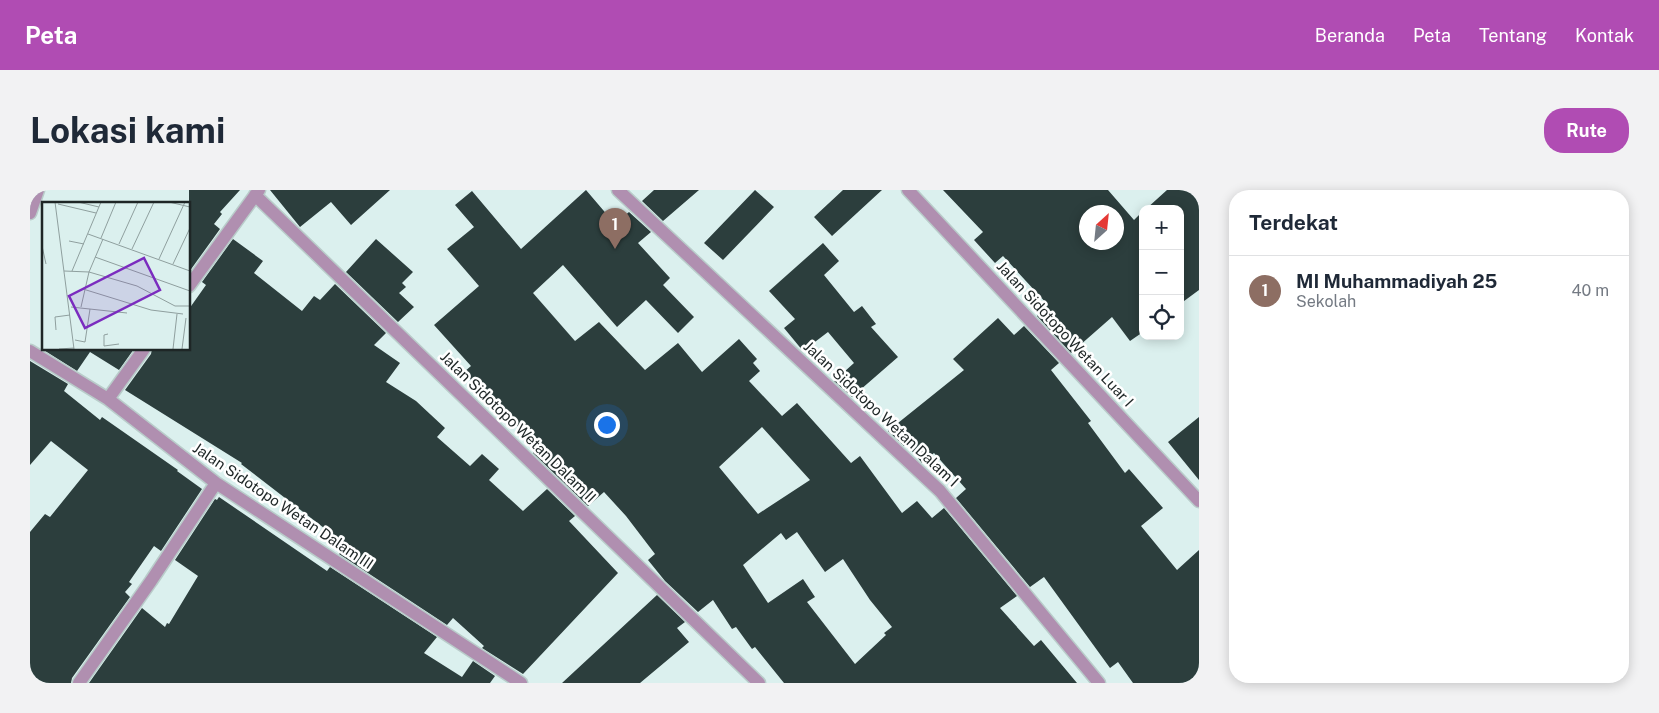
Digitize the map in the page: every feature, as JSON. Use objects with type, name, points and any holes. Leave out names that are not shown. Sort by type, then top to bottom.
[{"type":"street","points":[[30,213],[38,190]]},
{"type":"street","name":"Jalan Sidotopo Wetan Dalam I","points":[[618,190],[940,491],[1098,683]]},
{"type":"street","name":"Jalan Sidotopo Wetan Luar I","points":[[908,190],[1199,501]]},
{"type":"street","points":[[190,285],[257,192]]},
{"type":"street","name":"Jalan Sidotopo Wetan Dalam II","points":[[257,192],[759,683]]},
{"type":"street","points":[[108,399],[143,350]]},
{"type":"street","name":"Jalan Sidotopo Wetan Dalam III","points":[[30,352],[108,399],[216,483],[521,683]]},
{"type":"street","points":[[79,683],[151,581],[216,483]]},
{"type":"building","points":[[189,190],[240,190],[220,212],[222,214],[214,224],[220,229],[190,271],[190,202]]},
{"type":"building","points":[[270,190],[390,190],[351,225],[331,202],[300,227]]},
{"type":"building","points":[[586,190],[615,224],[629,212],[651,232],[638,243],[670,278],[663,285],[694,317],[678,333],[646,300],[617,327],[563,265],[533,293],[575,341],[599,322],[645,370],[678,343],[702,372],[739,339],[757,359],[753,363],[760,371],[749,381],[782,416],[797,403],[851,463],[860,456],[902,513],[917,501],[932,518],[944,508],[1017,596],[1000,608],[1034,646],[1041,640],[1077,683],[784,683],[755,647],[752,649],[736,627],[732,629],[713,600],[698,612],[665,581],[648,560],[655,554],[626,516],[604,492],[588,506],[533,453],[538,448],[481,387],[479,389],[464,372],[471,366],[434,325],[479,286],[447,249],[474,227],[455,205],[472,191],[521,249]],"holes":[[[762,427],[810,480],[758,514],[719,467]],[[797,532],[825,572],[843,559],[870,600],[892,627],[855,664],[807,602],[815,597],[803,579],[768,603],[743,565],[781,533],[786,540]]]},
{"type":"building","points":[[654,190],[699,190],[663,221],[642,201]]},
{"type":"building","points":[[755,190],[774,207],[723,260],[704,243]]},
{"type":"building","points":[[843,190],[882,190],[832,236],[814,217]]},
{"type":"building","points":[[943,190],[1108,190],[1121,205],[1079,205],[1079,250],[1124,250],[1124,208],[1134,220],[1139,215],[1139,335],[1130,341],[1112,317],[1071,353],[1037,316],[1048,305],[1003,256],[995,263],[974,240],[983,232]]},
{"type":"building","points":[[1167,190],[1199,190],[1199,290],[1184,301],[1184,205],[1150,205]]},
{"type":"building","points":[[233,239],[263,261],[254,273],[302,311],[314,296],[320,300],[335,284],[386,333],[374,345],[400,363],[386,382],[416,401],[445,428],[437,437],[470,466],[482,454],[499,469],[489,480],[523,511],[547,489],[575,516],[569,521],[618,573],[523,674],[482,648],[484,646],[453,618],[447,625],[339,554],[346,545],[242,463],[125,390],[151,354],[152,350],[190,350],[190,308],[206,285],[202,282]]},
{"type":"building","points":[[376,239],[413,272],[402,283],[406,287],[399,293],[414,307],[398,322],[346,272]]},
{"type":"building","points":[[823,243],[839,261],[824,275],[854,312],[862,306],[876,324],[871,327],[898,357],[852,397],[834,381],[854,363],[828,332],[803,351],[784,328],[795,319],[769,291]]},
{"type":"building","points":[[998,318],[1014,335],[1024,326],[1059,363],[1051,370],[1091,421],[1088,423],[1125,473],[1129,469],[1163,508],[1141,526],[1177,570],[1199,550],[1199,683],[1133,683],[1118,662],[1110,668],[1044,577],[1030,587],[956,498],[966,489],[934,453],[922,463],[906,444],[904,446],[888,431],[964,370],[953,359]]},
{"type":"building","points":[[44,350],[133,350],[119,370],[90,352],[77,371]]},
{"type":"building","points":[[30,361],[68,384],[64,391],[100,420],[102,417],[202,489],[161,551],[154,546],[129,582],[132,584],[125,592],[130,597],[72,678],[71,683],[30,683],[30,532],[45,514],[50,517],[88,470],[51,441],[30,465]]},
{"type":"building","points":[[1199,417],[1199,480],[1168,442]]},
{"type":"building","points":[[219,497],[327,571],[330,567],[437,637],[424,653],[462,677],[473,661],[495,676],[490,683],[89,683],[142,608],[165,627],[167,623],[169,624],[198,576],[175,560],[215,499],[217,500]]},
{"type":"building","points":[[657,595],[685,622],[677,628],[689,642],[640,683],[562,683]]},
{"type":"place","name":"MI Muhammadiyah 25","points":[[615,249]]}]
